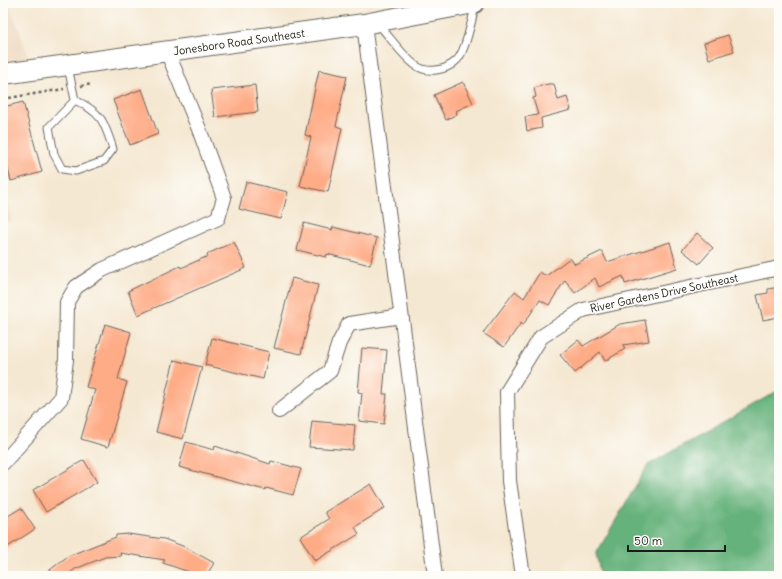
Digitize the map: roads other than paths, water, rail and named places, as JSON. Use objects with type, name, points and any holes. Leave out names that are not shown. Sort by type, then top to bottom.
[{"type":"main road","name":"Jonesboro Road Southeast","points":[[3,74],[370,23],[474,3]]},
{"type":"street","points":[[370,23],[401,316],[435,576]]},
{"type":"street","points":[[3,463],[61,398],[66,360],[67,302],[76,287],[102,270],[218,218],[224,198],[167,51]]},
{"type":"street","name":"River Gardens Drive Southeast","points":[[523,576],[509,481],[507,392],[541,337],[583,310],[779,268]]},
{"type":"street","points":[[279,411],[330,371],[339,343],[349,324],[401,316]]},
{"type":"lane","points":[[370,23],[414,64],[426,71],[440,70],[457,60],[472,25],[474,3]]},
{"type":"lane","points":[[67,65],[75,100],[91,108],[104,122],[113,149],[104,161],[76,171],[62,169],[54,154],[49,127],[75,100]]}]
